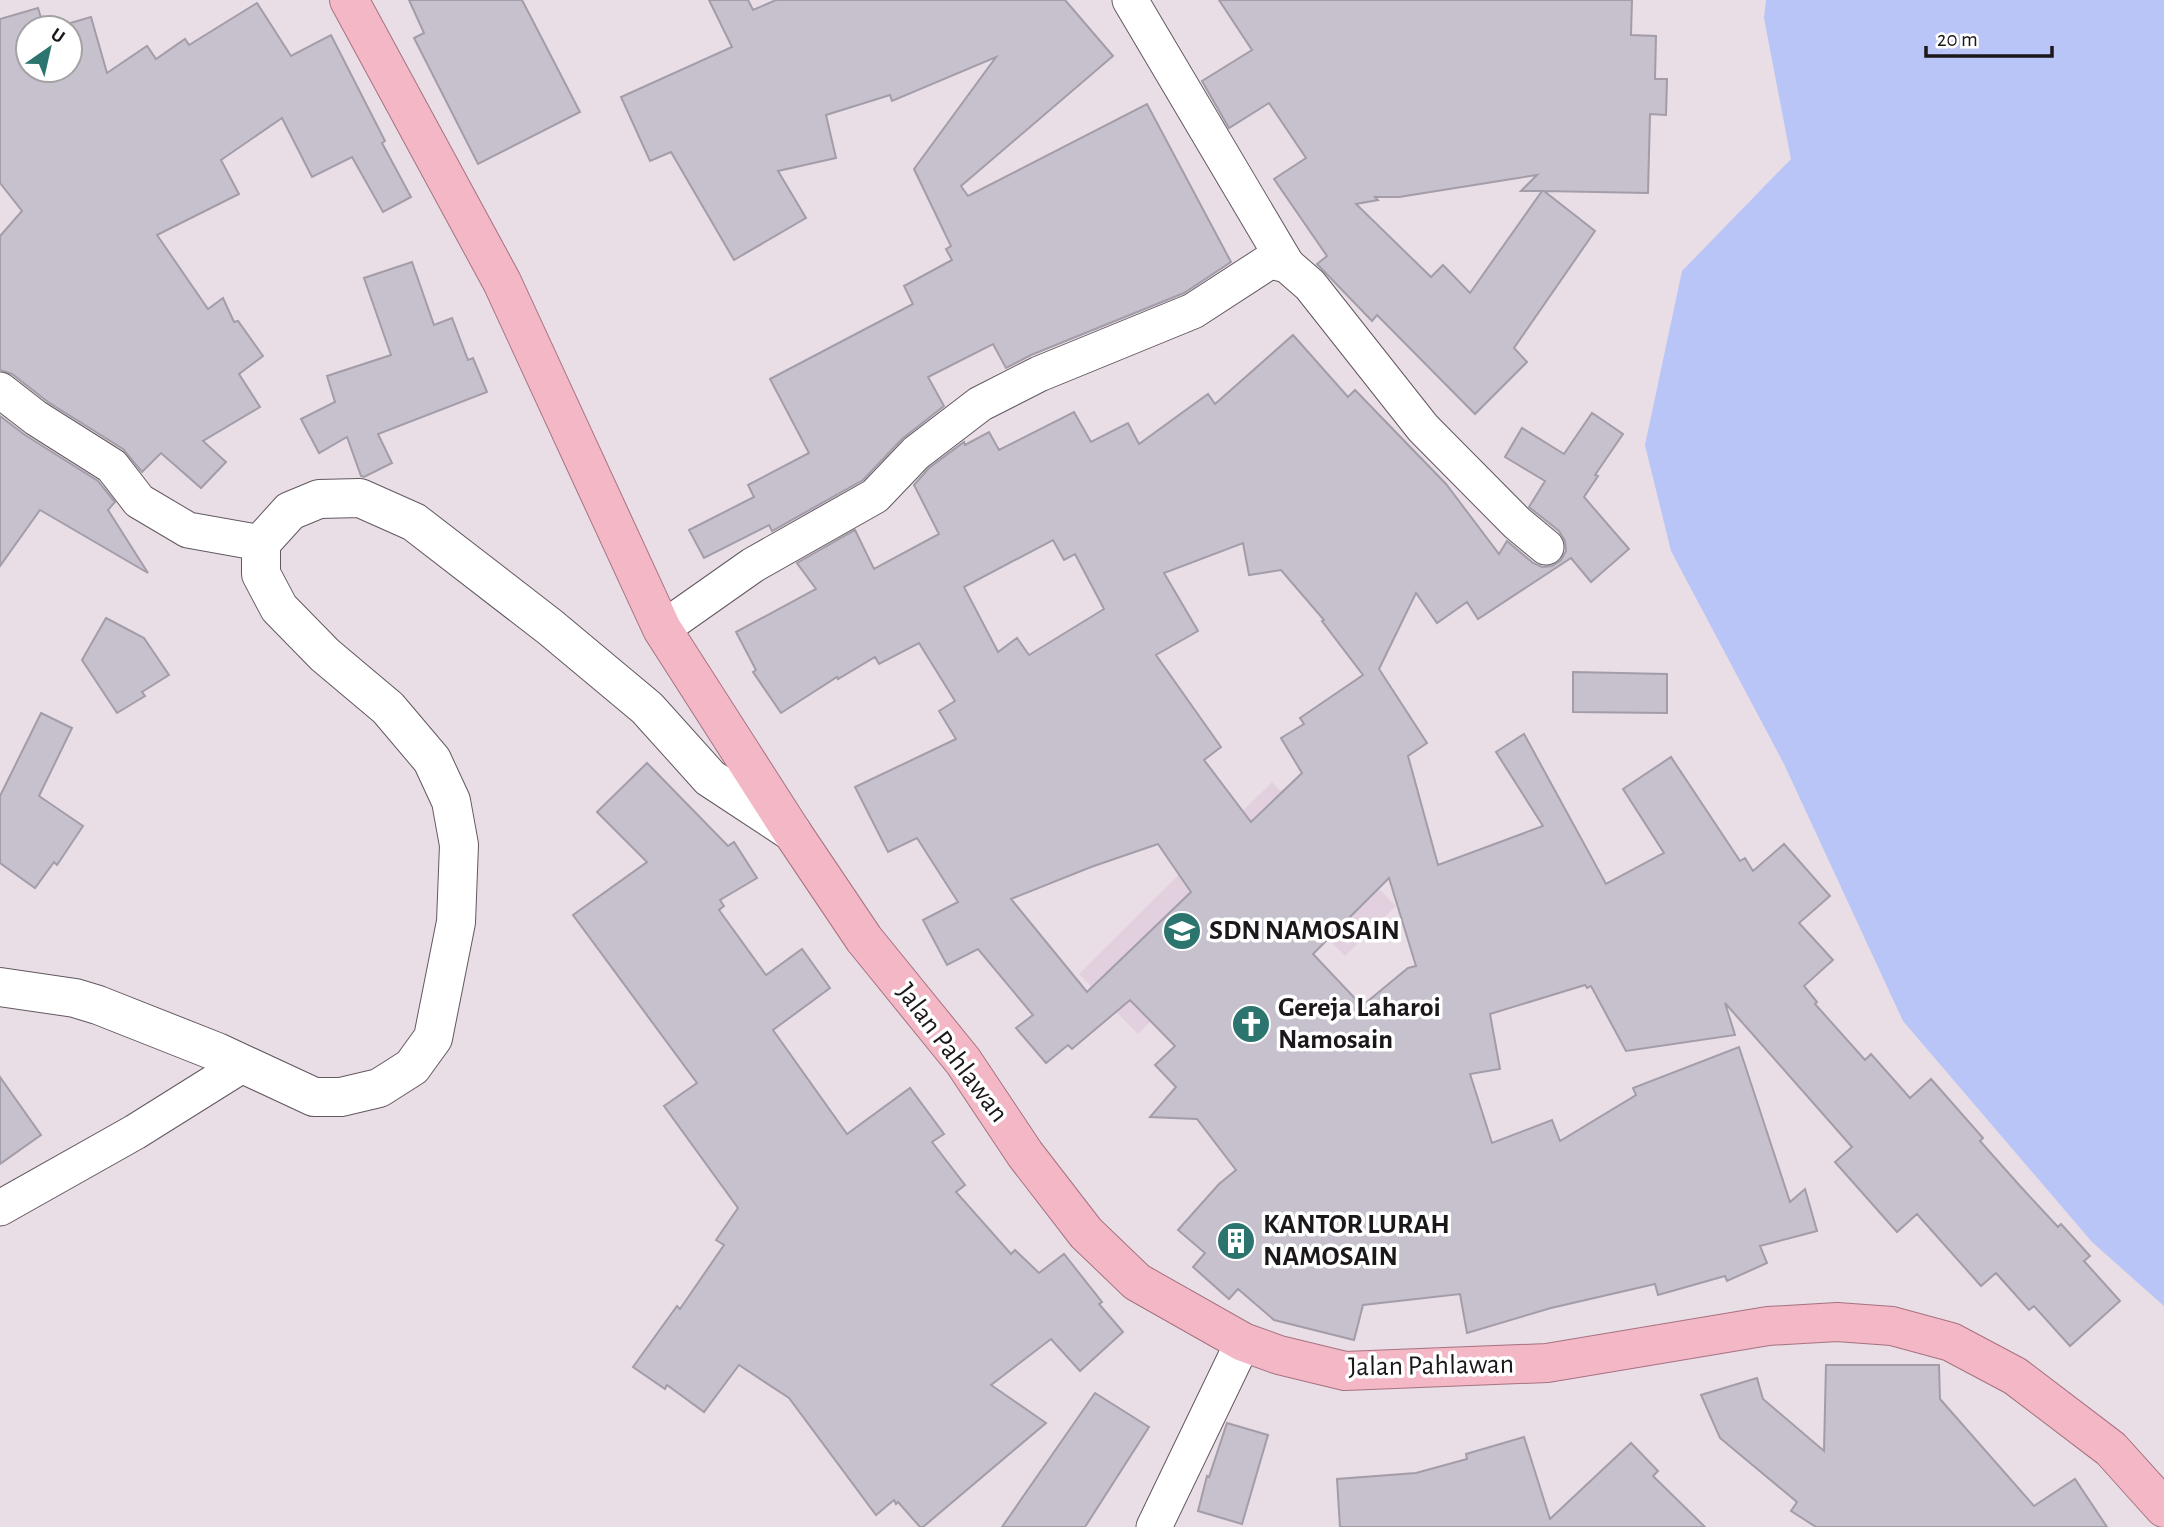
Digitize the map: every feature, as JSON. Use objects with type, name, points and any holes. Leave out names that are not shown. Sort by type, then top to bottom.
[{"type":"highway","name":"Jalan Pahlawan","points":[[349,0],[502,282],[662,629],[864,939],[963,1061],[1025,1154],[1086,1233],[1137,1282],[1243,1342],[1279,1355],[1345,1371],[1547,1363],[1768,1326],[1837,1322],[1892,1326],[1951,1342],[2015,1376],[2111,1449],[2164,1508]]},
{"type":"street","points":[[1130,0],[1287,265],[1310,285],[1423,428],[1517,523],[1546,547]]},
{"type":"street","points":[[662,629],[753,565],[875,496],[916,453],[980,404],[1039,374],[1193,311],[1270,261],[1287,265]]},
{"type":"street","points":[[0,390],[36,418],[112,466],[139,500],[187,530],[261,543]]},
{"type":"street","points":[[0,987],[75,998],[98,1005],[217,1052],[314,1097],[341,1097],[379,1088],[412,1067],[433,1038],[457,909],[459,845],[451,801],[432,760],[388,708],[325,655],[279,608],[261,574],[261,543],[290,510],[319,499],[360,498],[414,522],[550,627],[647,708],[710,778],[792,832]]},
{"type":"street","points":[[0,1208],[135,1132],[242,1065]]},
{"type":"street","points":[[1154,1527],[1243,1342]]},
{"type":"shaded area","name":"SDN NAMOSAIN","points":[[1272,782],[1396,906],[1345,956],[1280,892],[1138,1034],[1079,974]]},
{"type":"water","points":[[1766,0],[2164,0],[2164,1306],[2092,1242],[1903,1021],[1784,764],[1671,551],[1645,445],[1682,271],[1791,159],[1764,18]]},
{"type":"building","points":[[409,0],[522,0],[580,112],[478,164],[414,38],[424,33]]},
{"type":"building","points":[[709,0],[748,0],[753,10],[776,0],[1065,0],[1113,56],[961,186],[968,196],[1147,104],[1231,262],[1184,293],[1031,355],[1006,368],[993,344],[928,377],[944,406],[902,439],[863,480],[772,531],[769,525],[704,558],[689,530],[754,497],[748,485],[809,453],[770,379],[913,304],[904,286],[952,260],[946,249],[951,246],[914,169],[996,57],[892,101],[890,95],[826,115],[836,158],[778,171],[806,218],[734,260],[671,152],[650,161],[621,97],[732,47]]},
{"type":"building","points":[[1219,0],[1632,0],[1631,35],[1656,36],[1655,79],[1667,79],[1666,115],[1650,114],[1648,193],[1544,191],[1595,231],[1514,348],[1527,362],[1475,414],[1377,315],[1372,321],[1317,264],[1327,256],[1274,179],[1306,158],[1269,103],[1229,128],[1202,81],[1252,50]],"holes":[[[1537,175],[1521,191],[1542,191],[1470,293],[1443,265],[1431,277],[1356,204],[1378,200],[1375,197],[1399,197]]]},
{"type":"building","points":[[257,3],[291,56],[331,35],[411,197],[383,212],[352,157],[312,177],[282,118],[221,160],[239,194],[157,235],[208,309],[223,298],[234,322],[238,321],[263,356],[239,374],[260,407],[203,441],[226,462],[201,488],[161,453],[142,472],[123,449],[48,402],[12,374],[0,370],[0,236],[22,211],[0,183],[0,19],[14,15],[14,84],[84,84],[84,19],[91,17],[107,73],[147,46],[156,59],[185,39],[189,45]]},
{"type":"building","points":[[38,8],[40,14],[17,14]]},
{"type":"building","points":[[412,262],[434,325],[452,318],[468,360],[473,358],[487,392],[378,434],[392,463],[364,477],[361,476],[347,437],[319,453],[301,419],[335,402],[327,376],[391,355],[364,278]]},
{"type":"building","points":[[1293,335],[1348,397],[1355,390],[1446,484],[1499,554],[1507,541],[1533,563],[1542,567],[1552,566],[1561,560],[1566,551],[1565,541],[1559,531],[1529,507],[1545,481],[1505,457],[1522,428],[1564,454],[1592,413],[1623,434],[1595,475],[1598,476],[1584,497],[1629,549],[1591,582],[1571,558],[1478,619],[1467,602],[1437,623],[1416,593],[1379,669],[1427,743],[1408,756],[1438,865],[1543,826],[1496,752],[1524,734],[1606,884],[1664,853],[1623,789],[1671,757],[1740,861],[1745,858],[1753,871],[1784,844],[1830,896],[1799,923],[1833,960],[1804,986],[1817,1002],[1815,1004],[1865,1060],[1871,1054],[1910,1098],[1931,1079],[1983,1138],[1980,1141],[2020,1186],[2058,1227],[2061,1224],[2090,1256],[2084,1261],[2120,1301],[2070,1346],[2034,1306],[2029,1310],[1996,1273],[1981,1286],[1917,1214],[1897,1232],[1835,1162],[1852,1147],[1725,1003],[1735,1035],[1626,1051],[1591,986],[1587,988],[1585,985],[1490,1014],[1500,1069],[1470,1074],[1492,1143],[1552,1120],[1560,1141],[1636,1095],[1633,1088],[1739,1047],[1790,1202],[1805,1189],[1817,1231],[1760,1246],[1767,1263],[1727,1281],[1725,1276],[1658,1295],[1655,1284],[1551,1308],[1467,1333],[1460,1294],[1363,1305],[1354,1340],[1274,1320],[1238,1289],[1229,1299],[1193,1267],[1205,1253],[1178,1230],[1219,1184],[1236,1170],[1197,1119],[1150,1117],[1176,1087],[1155,1065],[1175,1046],[1130,1000],[1072,1049],[1068,1045],[1046,1063],[1016,1028],[1033,1015],[978,949],[947,965],[923,920],[958,902],[917,838],[888,852],[855,787],[956,739],[939,711],[955,701],[919,643],[879,664],[875,657],[838,679],[837,677],[781,713],[753,672],[756,670],[736,632],[816,589],[797,563],[855,530],[874,569],[939,534],[914,485],[929,468],[964,442],[965,445],[989,432],[999,450],[1074,412],[1091,442],[1128,423],[1139,444],[1208,394],[1215,404]],"holes":[[[1053,540],[1064,560],[1075,554],[1104,609],[1029,655],[1017,638],[998,652],[964,587]],[[1243,543],[1249,575],[1281,570],[1324,620],[1322,621],[1363,675],[1300,718],[1304,724],[1281,738],[1302,773],[1251,822],[1204,760],[1221,747],[1156,655],[1198,631],[1164,573]],[[1158,844],[1191,892],[1087,992],[1011,899]],[[1389,878],[1416,966],[1408,968],[1362,1006],[1313,954]]]},
{"type":"building","points":[[0,416],[98,481],[115,502],[108,510],[148,573],[40,510],[0,566]]},
{"type":"building","points":[[106,618],[144,638],[169,675],[142,692],[145,696],[117,713],[82,660]]},
{"type":"building","points":[[1573,672],[1667,674],[1667,713],[1573,712]]},
{"type":"building","points":[[41,713],[72,728],[39,796],[83,826],[57,865],[54,862],[35,888],[0,863],[0,796]]},
{"type":"building","points":[[647,763],[728,846],[734,842],[757,878],[720,900],[724,906],[719,910],[766,975],[802,949],[830,988],[773,1030],[847,1134],[910,1088],[944,1134],[932,1142],[965,1185],[956,1192],[1011,1254],[1015,1250],[1039,1273],[1064,1254],[1102,1302],[1099,1304],[1123,1332],[1080,1371],[1051,1339],[991,1385],[1046,1423],[923,1527],[894,1500],[876,1515],[789,1398],[739,1365],[704,1412],[667,1385],[665,1389],[633,1367],[677,1306],[680,1309],[724,1245],[716,1240],[738,1208],[664,1106],[697,1083],[573,915],[647,862],[597,812]]},
{"type":"building","points":[[0,1077],[41,1135],[0,1164]]},
{"type":"building","points":[[1826,1365],[1939,1365],[1940,1399],[2034,1506],[2075,1479],[2107,1527],[1816,1527],[1791,1511],[1797,1502],[1720,1438],[1701,1395],[1757,1378],[1763,1399],[1824,1451]]},
{"type":"building","points":[[1095,1393],[1149,1427],[1085,1527],[1002,1527]]},
{"type":"building","points":[[1227,1423],[1268,1435],[1242,1524],[1198,1511],[1207,1476],[1209,1477]]},
{"type":"building","points":[[1524,1437],[1550,1519],[1631,1443],[1658,1471],[1653,1476],[1705,1527],[1340,1527],[1337,1479],[1416,1473],[1467,1459],[1466,1454]]},
{"type":"place","name":"SDN NAMOSAIN","points":[[1182,931]]},
{"type":"place","name":"Gereja Laharoi Namosain","points":[[1251,1024]]},
{"type":"place","name":"KANTOR LURAH NAMOSAIN","points":[[1236,1241]]}]
